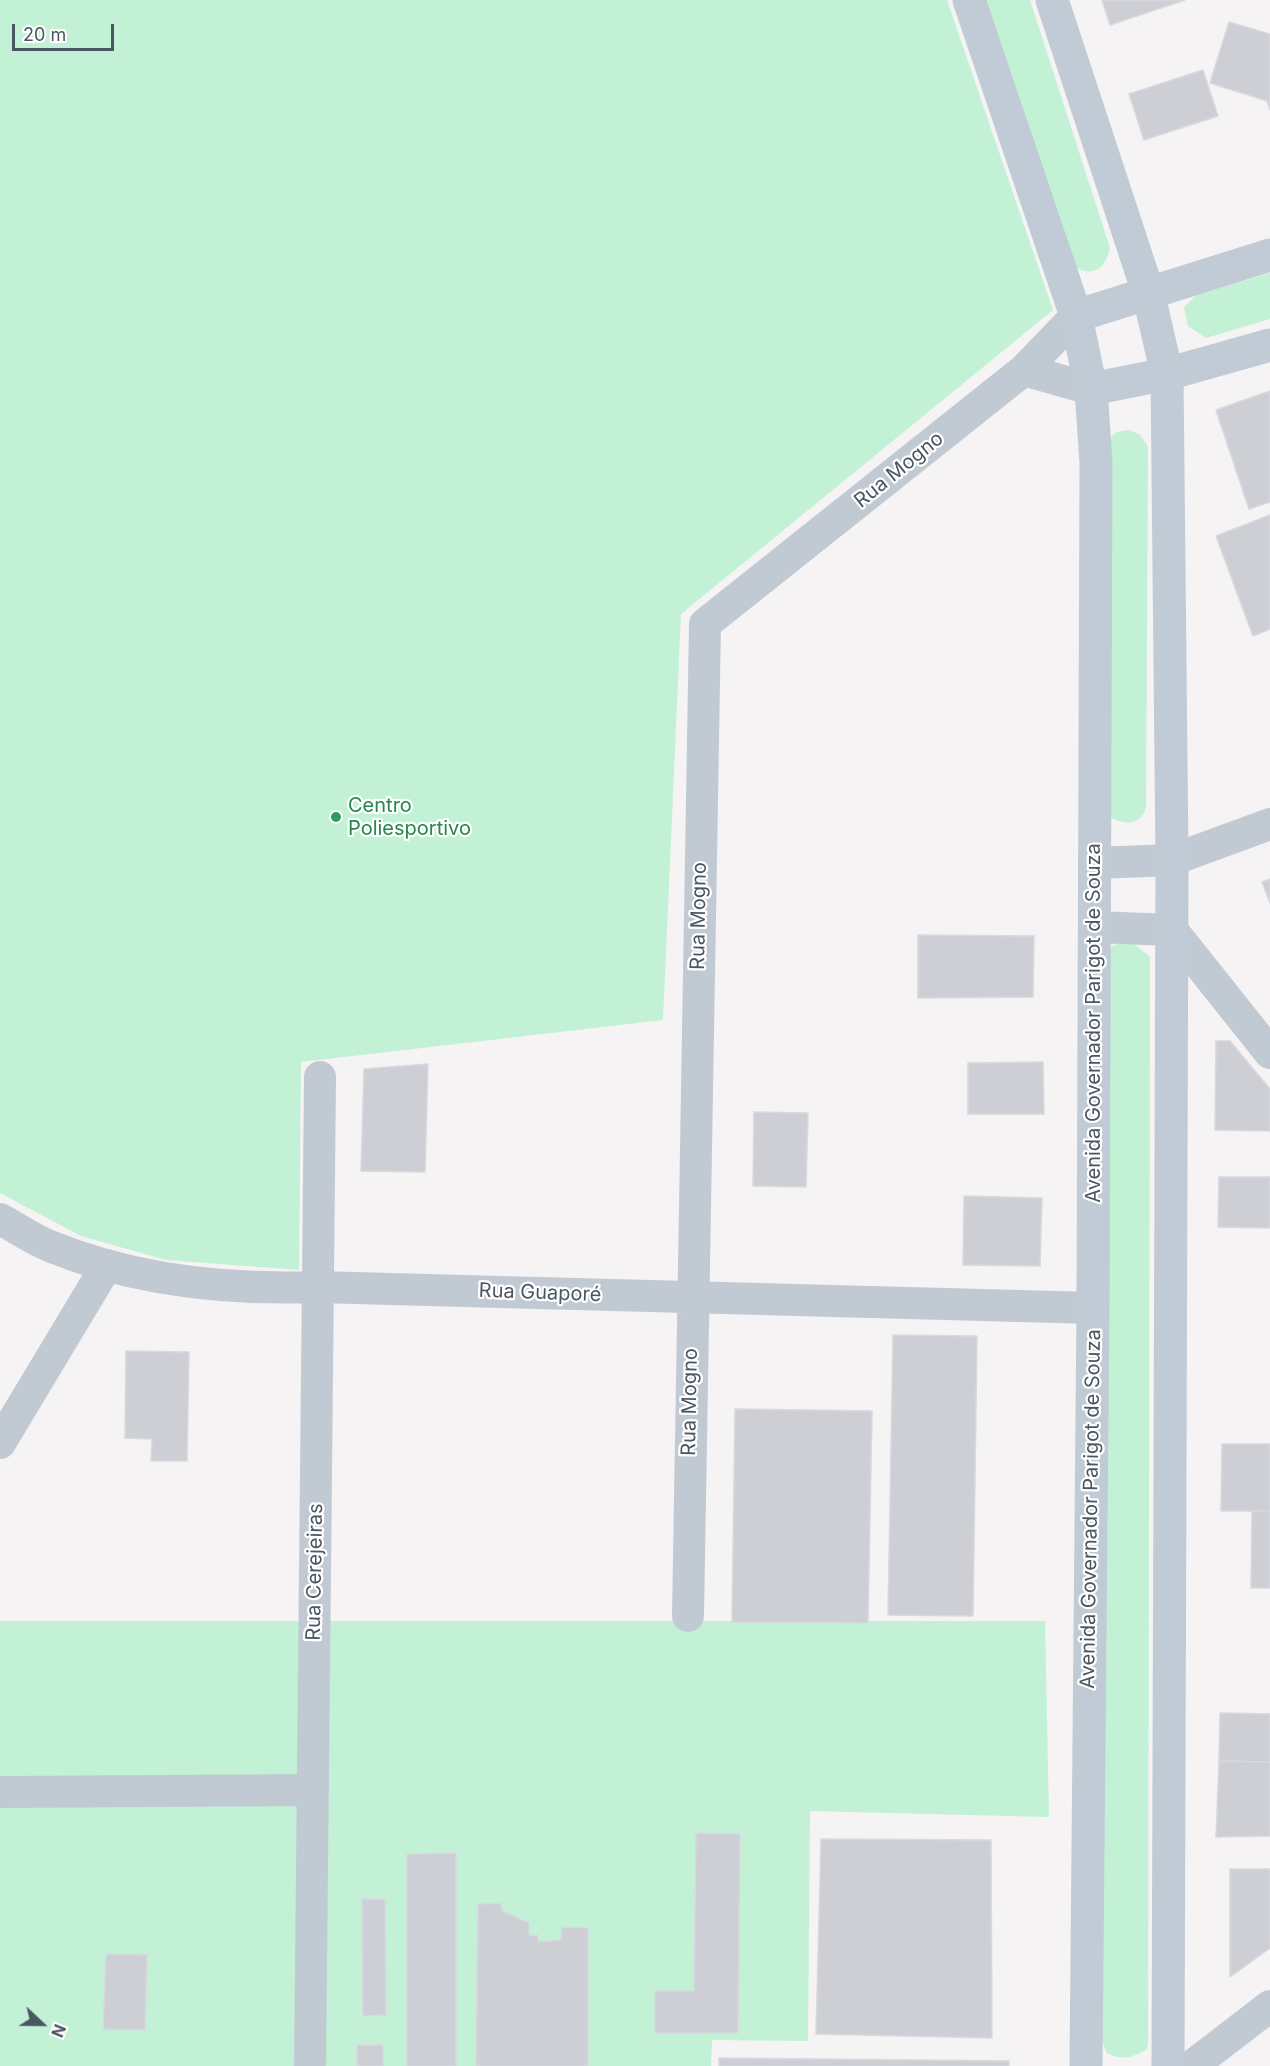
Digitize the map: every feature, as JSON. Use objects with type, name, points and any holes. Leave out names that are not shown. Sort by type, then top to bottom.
[{"type":"street","name":"Avenida Governador Parigot de Souza","points":[[969,0],[1076,316],[1091,389],[1096,463],[1093,1308],[1086,2066]]},
{"type":"street","points":[[1052,0],[1148,292],[1167,374],[1172,860],[1168,2066]]},
{"type":"street","points":[[1076,316],[1270,255]]},
{"type":"street","name":"Rua Mogno","points":[[687,1616],[705,624],[1024,370],[1076,316]]},
{"type":"street","points":[[1024,370],[1091,389],[1167,374],[1270,345]]},
{"type":"street","points":[[1095,863],[1172,860],[1270,824]]},
{"type":"street","points":[[1095,927],[1172,930],[1270,1053]]},
{"type":"street","name":"Rua Cerejeiras","points":[[310,2066],[320,1077]]},
{"type":"street","name":"Rua Guaporé","points":[[0,1219],[51,1247],[106,1265],[164,1279],[258,1289],[317,1287],[1093,1308]]},
{"type":"street","points":[[0,1443],[106,1265]]},
{"type":"street","points":[[0,1792],[313,1790]]},
{"type":"street","points":[[1192,2066],[1270,2006]]},
{"type":"green space","name":"Centro Poliesportivo","points":[[0,0],[947,0],[1053,310],[681,614],[663,1020],[301,1062],[299,1270],[166,1260],[81,1236],[0,1193]]},
{"type":"green space","points":[[981,0],[1030,0],[1110,248],[1104,263],[1094,271],[1082,270],[1068,262]]},
{"type":"green space","points":[[1270,273],[1270,319],[1206,338],[1188,326],[1184,307],[1197,295]]},
{"type":"green space","points":[[1129,430],[1139,434],[1148,446],[1146,807],[1140,817],[1127,823],[1110,817],[1110,438],[1117,432]]},
{"type":"green space","points":[[1119,943],[1133,943],[1150,957],[1148,2040],[1147,2049],[1137,2055],[1123,2058],[1107,2053],[1102,2041],[1109,948]]},
{"type":"green space","points":[[0,1621],[1045,1621],[1049,1817],[810,1811],[808,2041],[712,2040],[711,2066],[0,2066]]},
{"type":"building","points":[[1102,0],[1185,0],[1110,25]]},
{"type":"building","points":[[1229,22],[1270,34],[1270,110],[1267,101],[1210,83]]},
{"type":"building","points":[[1203,70],[1218,116],[1144,140],[1129,94]]},
{"type":"building","points":[[1270,391],[1270,502],[1249,509],[1216,410]]},
{"type":"building","points":[[1270,515],[1270,629],[1253,636],[1216,536]]},
{"type":"building","points":[[1270,879],[1270,903],[1262,882]]},
{"type":"building","points":[[918,935],[1034,936],[1033,997],[918,998]]},
{"type":"building","points":[[1216,1041],[1230,1041],[1270,1089],[1270,1131],[1215,1130]]},
{"type":"building","points":[[1043,1062],[1044,1114],[968,1114],[968,1063]]},
{"type":"building","points":[[428,1064],[425,1172],[361,1171],[364,1069]]},
{"type":"building","points":[[754,1112],[808,1113],[806,1187],[753,1186]]},
{"type":"building","points":[[1219,1177],[1270,1177],[1270,1228],[1218,1227]]},
{"type":"building","points":[[964,1196],[1042,1198],[1040,1266],[963,1265]]},
{"type":"building","points":[[893,1335],[977,1336],[973,1616],[888,1615]]},
{"type":"building","points":[[126,1351],[189,1352],[187,1461],[151,1461],[152,1439],[125,1438]]},
{"type":"building","points":[[735,1409],[872,1411],[868,1623],[732,1622]]},
{"type":"building","points":[[1222,1444],[1270,1444],[1270,1511],[1221,1511]]},
{"type":"building","points":[[1252,1511],[1270,1511],[1270,1588],[1251,1588]]},
{"type":"building","points":[[1220,1713],[1270,1714],[1270,1762],[1219,1761]]},
{"type":"building","points":[[1219,1761],[1270,1762],[1270,1836],[1216,1837]]},
{"type":"building","points":[[696,1833],[740,1834],[738,2033],[655,2033],[655,1991],[694,1991]]},
{"type":"building","points":[[821,1839],[991,1840],[992,2038],[816,2034]]},
{"type":"building","points":[[456,1853],[456,2066],[407,2066],[407,1854]]},
{"type":"building","points":[[1230,1869],[1270,1869],[1270,1948],[1230,1977]]},
{"type":"building","points":[[362,1899],[385,1899],[386,2015],[363,2016]]},
{"type":"building","points":[[501,1903],[502,1911],[529,1923],[529,1936],[538,1935],[538,1942],[561,1940],[562,1927],[588,1928],[588,2066],[476,2066],[478,1904]]},
{"type":"building","points":[[106,1954],[147,1955],[145,2030],[103,2029]]},
{"type":"building","points":[[357,2045],[383,2045],[383,2066],[357,2066]]},
{"type":"building","points":[[719,2058],[1009,2061],[1009,2066],[719,2066]]},
{"type":"place","name":"Centro Poliesportivo","points":[[336,817]]}]
